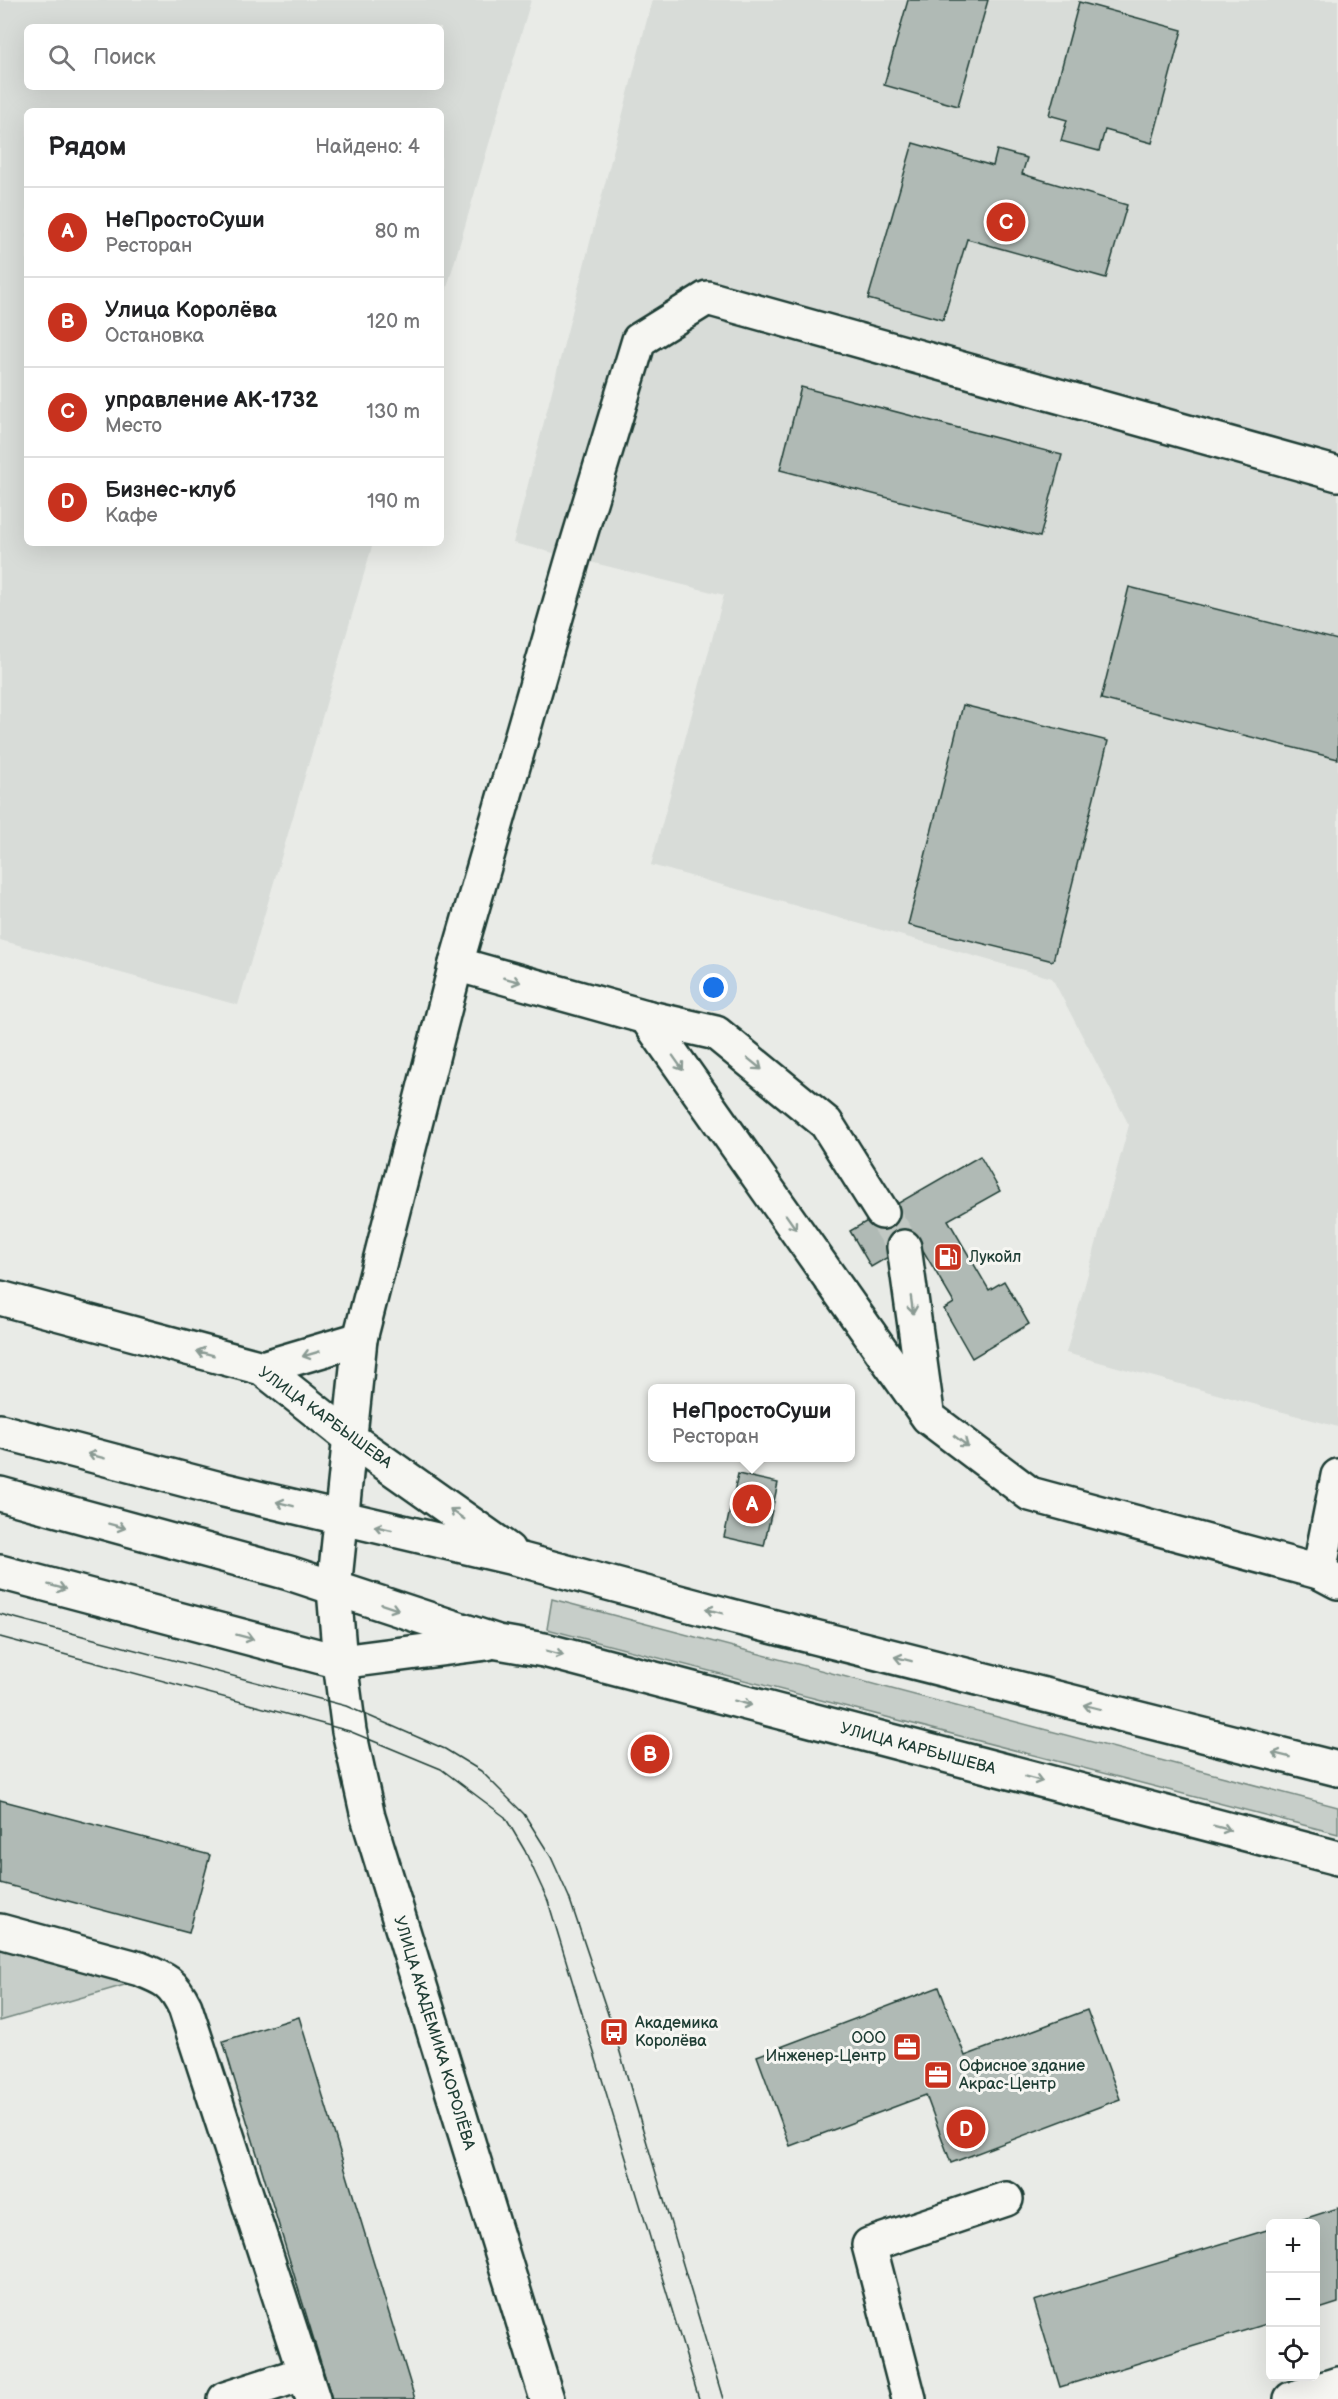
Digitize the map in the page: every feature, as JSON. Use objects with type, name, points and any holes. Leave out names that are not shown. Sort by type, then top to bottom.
[{"type":"street","name":"УЛИЦА АКАДЕМИКА КОРОЛЁВА","points":[[547,2399],[368,1817],[349,1731],[334,1589],[360,1339],[456,964],[573,558],[639,340],[707,298],[1338,474]]},
{"type":"street","points":[[456,964],[646,1017],[716,1033],[826,1122],[882,1212]]},
{"type":"street","points":[[646,1017],[928,1417],[1030,1494],[1328,1577],[1338,1476]]},
{"type":"street","points":[[904,1247],[928,1417]]},
{"type":"street","name":"УЛИЦА КАРБЫШЕВА","points":[[0,1298],[262,1368],[351,1439],[522,1560]]},
{"type":"street","points":[[262,1368],[360,1339]]},
{"type":"street","name":"УЛИЦА КАРБЫШЕВА","points":[[0,1431],[341,1519],[522,1560],[743,1619],[1338,1769]]},
{"type":"street","name":"УЛИЦА КАРБЫШЕВА","points":[[0,1494],[289,1573],[498,1642],[544,1650],[1338,1858]]},
{"type":"street","name":"УЛИЦА КАРБЫШЕВА","points":[[0,1572],[340,1662],[498,1642]]},
{"type":"street","points":[[0,1931],[160,1976],[176,1989],[185,2007],[309,2386],[225,2399]]},
{"type":"street","points":[[909,2399],[869,2245],[1006,2199]]},
{"type":"street","points":[[1291,2399],[1338,2384]]},
{"type":"shaded area","points":[[0,0],[531,0],[444,298],[444,108],[24,108],[24,546],[372,546],[238,1005],[0,940]]},
{"type":"shaded area","points":[[652,0],[1338,0],[1338,1427],[1066,1353],[1129,1125],[1052,978],[651,865],[724,595],[513,543]]},
{"type":"shaded area","points":[[552,1599],[1338,1807],[1338,1834],[547,1629]]},
{"type":"shaded area","points":[[0,1945],[135,1982],[0,2021]]},
{"type":"building","points":[[908,0],[988,0],[958,106],[884,85]]},
{"type":"building","points":[[1079,2],[1182,30],[1152,143],[1105,130],[1099,151],[1061,141],[1067,120],[1049,115]]},
{"type":"building","points":[[913,143],[993,166],[997,150],[1027,158],[1022,174],[1127,205],[1106,278],[967,239],[943,320],[868,299]]},
{"type":"building","points":[[801,387],[1062,455],[1040,537],[780,470]]},
{"type":"building","points":[[1129,587],[1338,640],[1338,759],[1101,699]]},
{"type":"building","points":[[963,705],[1108,741],[1053,961],[908,925]]},
{"type":"building","name":"Лукойл","points":[[980,1156],[1000,1191],[948,1220],[989,1290],[1004,1281],[1029,1324],[972,1358],[944,1309],[954,1303],[917,1240],[871,1267],[850,1231]]},
{"type":"building","points":[[738,1474],[778,1483],[764,1546],[724,1537]]},
{"type":"building","points":[[0,1800],[210,1855],[189,1933],[0,1883]]},
{"type":"building","name":"Офисное здание Акрас-Центр","points":[[939,1987],[965,2056],[1087,2010],[1120,2099],[951,2163],[926,2095],[790,2146],[757,2056]]},
{"type":"building","points":[[299,2017],[415,2399],[332,2399],[233,2075],[223,2041]]},
{"type":"building","points":[[1338,2208],[1338,2303],[1320,2309],[1320,2219],[1304,2219]]},
{"type":"building","points":[[1266,2230],[1266,2324],[1060,2387],[1034,2301]]},
{"type":"tunnel","points":[[882,1212],[904,1247]]},
{"type":"tram line","points":[[0,1614],[346,1706],[445,1749],[481,1771],[524,1814],[551,1857],[569,1897],[614,2032],[723,2399]]},
{"type":"tram line","points":[[0,1637],[349,1731],[441,1769],[505,1817],[525,1851],[548,1901],[699,2399]]},
{"type":"place","name":"управление AK-1732","points":[[1006,222]]},
{"type":"place","name":"Лукойл","points":[[948,1257]]},
{"type":"place","name":"НеПростоСуши","points":[[752,1504]]},
{"type":"place","name":"Улица Королёва","points":[[650,1754]]},
{"type":"place","name":"Академика Королёва","points":[[614,2032]]},
{"type":"place","name":"ООО Инженер-Центр","points":[[907,2047]]},
{"type":"place","name":"Офисное здание Акрас-Центр","points":[[938,2075]]},
{"type":"place","name":"Бизнес-клуб","points":[[966,2129]]}]
